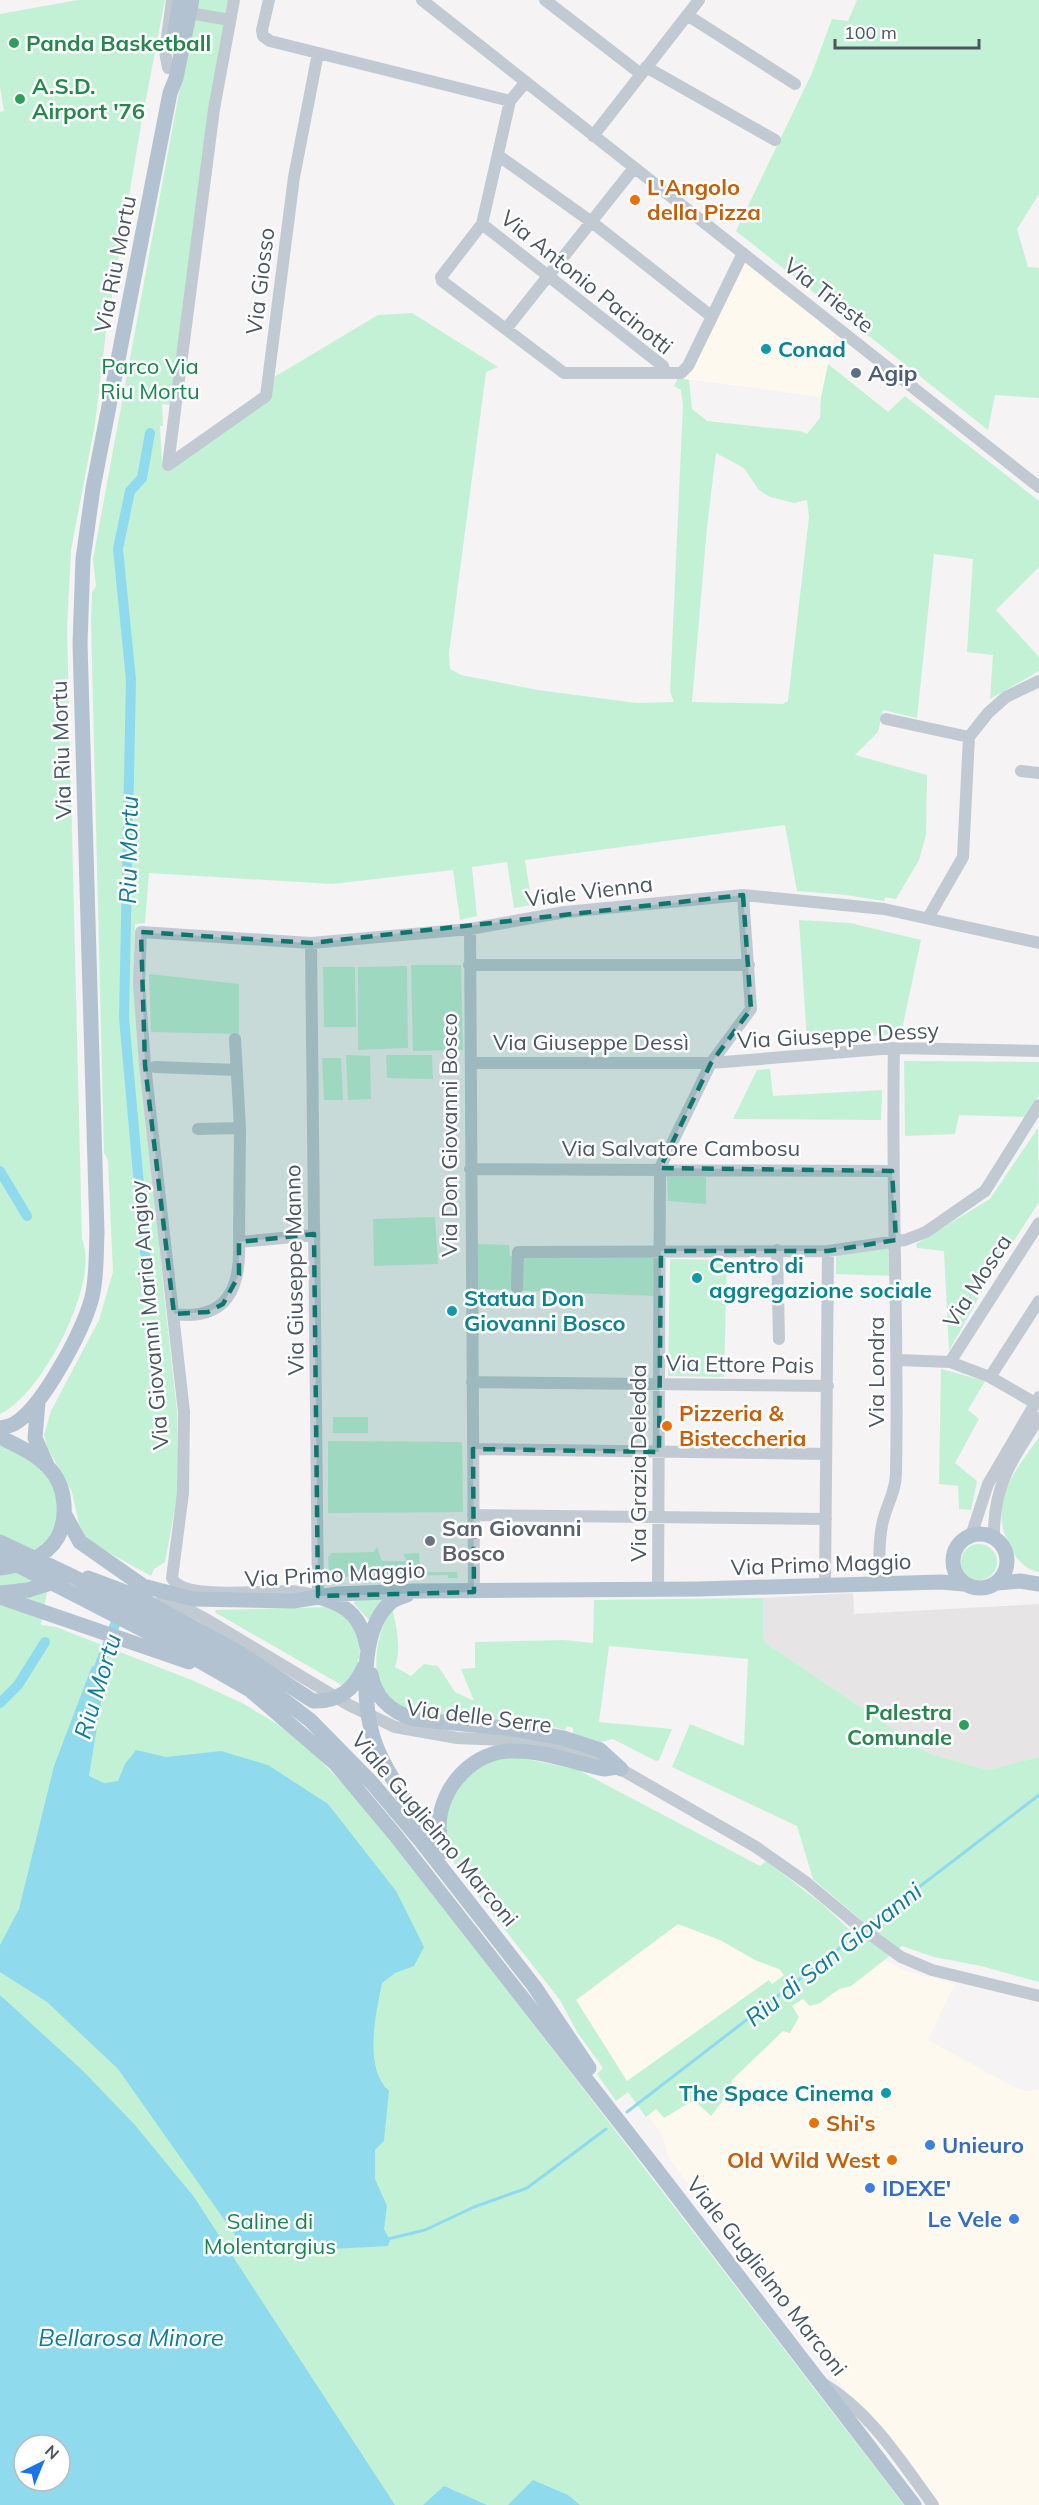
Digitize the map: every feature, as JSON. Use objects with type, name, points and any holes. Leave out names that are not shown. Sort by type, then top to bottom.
[{"type":"main road","name":"Via Riu Mortu","points":[[170,93],[168,68],[187,4]]},
{"type":"main road","name":"Via Riu Mortu","points":[[0,1428],[15,1424],[39,1401],[74,1341],[92,1297],[95,1276],[97,1233],[80,602],[93,488],[170,93],[177,78],[187,4]]},
{"type":"main road","name":"Via Riu Mortu","points":[[39,1401],[35,1438],[63,1492],[65,1515]]},
{"type":"main road","points":[[0,1437],[47,1465]]},
{"type":"main road","name":"Via Primo Maggio","points":[[65,1515],[80,1542],[146,1588],[193,1599],[293,1601],[318,1596],[414,1592],[964,1584]]},
{"type":"main road","points":[[0,1568],[27,1563],[46,1552],[61,1535],[65,1515]]},
{"type":"main road","points":[[971,1536],[994,1537],[1005,1550],[1017,1571],[1037,1584],[1020,1581],[981,1589],[964,1584],[958,1578],[953,1561],[958,1545],[971,1536]]},
{"type":"main road","name":"Viale Guglielmo Marconi","points":[[0,1542],[46,1564],[166,1634],[212,1668],[270,1705],[319,1747],[358,1789],[653,2165],[914,2505]]},
{"type":"main road","name":"Viale Guglielmo Marconi","points":[[0,1556],[166,1634],[257,1680],[303,1714],[339,1747],[420,1840],[534,1986],[653,2165]]},
{"type":"main road","points":[[997,1584],[1003,1577],[1008,1558]]},
{"type":"main road","name":"Via Primo Maggio","points":[[927,1583],[942,1575],[953,1561]]},
{"type":"main road","points":[[82,1577],[108,1584],[136,1596],[238,1652],[313,1701],[327,1701],[355,1684],[368,1655],[379,1617],[391,1602],[414,1592]]},
{"type":"main road","points":[[0,1595],[28,1590],[63,1579],[82,1577],[122,1580],[146,1588]]},
{"type":"main road","points":[[0,1595],[96,1632],[212,1668]]},
{"type":"main road","points":[[318,1596],[342,1604],[361,1623],[377,1693],[398,1713],[412,1719],[513,1729],[563,1738],[600,1750],[619,1768]]},
{"type":"main road","points":[[368,1655],[367,1709],[375,1745],[443,1858],[534,1986]]},
{"type":"main road","points":[[443,1858],[439,1826],[444,1801],[458,1776],[482,1758],[502,1752],[522,1751],[604,1769],[619,1768]]},
{"type":"street","name":"Via Riu Mortu","points":[[168,68],[165,52],[172,0]]},
{"type":"street","points":[[187,4],[230,20],[234,0]]},
{"type":"street","points":[[269,0],[262,30],[263,36],[270,41],[510,101]]},
{"type":"street","name":"Via Trieste","points":[[422,0],[1039,487]]},
{"type":"street","points":[[545,0],[644,70],[775,140]]},
{"type":"street","points":[[593,136],[699,0]]},
{"type":"street","points":[[687,15],[795,84]]},
{"type":"street","name":"Via Giosso","points":[[230,20],[214,109],[168,465],[266,396],[294,177],[318,53]]},
{"type":"street","points":[[525,82],[510,101],[482,224],[441,277],[442,281],[564,374],[665,373],[685,371],[743,253]]},
{"type":"street","points":[[499,156],[593,223],[711,316]]},
{"type":"street","points":[[506,329],[593,223],[634,168]]},
{"type":"street","name":"Via Antonio Pacinotti","points":[[482,224],[663,366],[665,373]]},
{"type":"street","points":[[928,918],[963,857],[969,737],[988,713],[1006,698],[1039,681]]},
{"type":"street","points":[[886,719],[969,737]]},
{"type":"street","points":[[1021,771],[1039,773]]},
{"type":"street","name":"Viale Vienna","points":[[141,932],[311,943],[470,929],[565,912],[743,895],[833,902],[928,918],[1039,943]]},
{"type":"street","name":"Via Grazia Deledda","points":[[658,1590],[660,1168],[711,1063],[751,1009],[743,895]]},
{"type":"street","name":"Via Don Giovanni Bosco","points":[[470,929],[474,1592]]},
{"type":"street","name":"Via Giovanni Maria Angioy","points":[[141,932],[139,984],[145,1065],[174,1314],[184,1423],[183,1493],[173,1581],[180,1587],[202,1592],[293,1591],[318,1596]]},
{"type":"street","name":"Via Giuseppe Manno","points":[[311,943],[318,1596]]},
{"type":"street","points":[[470,965],[748,965]]},
{"type":"street","points":[[174,1314],[208,1312],[229,1297],[239,1275],[240,1128],[235,1039]]},
{"type":"street","name":"Via Giuseppe Dessy","points":[[711,1063],[894,1048],[1039,1051]]},
{"type":"street","name":"Via Londra","points":[[880,1585],[882,1521],[891,1500],[896,1476],[898,1360],[896,1240],[892,1171],[894,1048]]},
{"type":"street","name":"Via Giuseppe Dessì","points":[[471,1063],[711,1063]]},
{"type":"street","points":[[155,1068],[237,1071]]},
{"type":"street","points":[[517,1288],[518,1252],[828,1251],[896,1240],[926,1232],[985,1191],[1039,1105]]},
{"type":"street","points":[[198,1129],[240,1128]]},
{"type":"street","name":"Via Salvatore Cambosu","points":[[470,1169],[660,1168],[892,1171]]},
{"type":"street","name":"Via Mosca","points":[[950,1362],[1039,1223]]},
{"type":"street","points":[[240,1242],[314,1234]]},
{"type":"street","points":[[777,1250],[779,1339]]},
{"type":"street","points":[[825,1586],[828,1251]]},
{"type":"street","points":[[990,1377],[1039,1302]]},
{"type":"street","points":[[898,1360],[950,1362],[990,1377],[1037,1400],[988,1484],[971,1536]]},
{"type":"street","name":"Via Ettore Pais","points":[[472,1382],[828,1386]]},
{"type":"street","points":[[994,1537],[994,1513],[999,1488],[1006,1470],[1039,1418]]},
{"type":"street","points":[[473,1449],[826,1454]]},
{"type":"street","points":[[473,1515],[659,1519],[826,1519]]},
{"type":"street","name":"Via delle Serre","points":[[146,1588],[204,1618],[290,1668],[349,1706],[394,1727],[458,1738],[530,1741],[590,1756],[619,1768],[770,1856],[807,1882],[856,1924],[901,1957],[920,1963],[932,1970],[1039,1996]]},
{"type":"street","name":"Via delle Serre","points":[[920,1963],[932,1962],[1039,1990]]},
{"type":"street","points":[[819,2381],[841,2394],[882,2434],[933,2505]]},
{"type":"highlighted area","points":[[743,895],[751,1009],[711,1063],[660,1168],[892,1171],[896,1240],[828,1251],[661,1251],[659,1452],[473,1449],[474,1592],[318,1596],[314,1234],[239,1242],[239,1275],[223,1304],[208,1312],[174,1314],[145,1065],[141,932],[311,943]]},
{"type":"shaded area","points":[[743,253],[836,330],[821,397],[678,378]]},
{"type":"shaded area","points":[[853,1593],[854,1614],[1039,1604],[1039,1757],[988,1770],[930,1754],[764,1642],[763,1598]]},
{"type":"shaded area","points":[[678,1924],[720,1940],[757,1961],[779,1969],[820,2003],[832,1992],[851,1986],[885,1960],[903,1970],[955,1984],[928,2040],[1012,2086],[1027,2091],[1039,2090],[1039,2505],[928,2505],[853,2400],[732,2246],[668,2156],[662,2135],[631,2091],[576,2000]]},
{"type":"green space","points":[[78,0],[165,0],[141,125],[106,332],[95,424],[71,550],[67,628],[82,1239],[86,1258],[83,1283],[75,1309],[49,1363],[16,1403],[0,1414],[0,112],[4,111],[0,87],[0,14]]},
{"type":"green space","name":"Parco Via Riu Mortu","points":[[200,0],[233,0],[171,405],[162,404],[163,426],[160,426],[162,464],[176,465],[269,400],[271,379],[378,315],[412,313],[498,367],[486,372],[449,653],[450,669],[461,675],[538,690],[636,703],[674,702],[670,692],[683,405],[681,390],[674,386],[678,378],[689,380],[692,409],[707,421],[800,431],[807,434],[820,418],[821,397],[828,364],[888,412],[905,396],[1039,501],[1039,567],[996,610],[1039,657],[1039,671],[990,699],[993,655],[967,652],[973,559],[934,554],[917,718],[883,710],[878,732],[855,755],[927,775],[926,835],[919,860],[896,899],[885,897],[884,901],[797,891],[785,825],[525,860],[532,905],[514,908],[507,862],[472,867],[477,916],[460,920],[453,870],[332,884],[149,873],[145,923],[135,924],[134,972],[177,1411],[178,1492],[165,1562],[154,1569],[151,1576],[95,1545],[85,1536],[79,1524],[72,1492],[47,1447],[44,1435],[51,1411],[99,1320],[113,1272],[108,1160],[104,1153],[91,621],[92,592],[96,586],[93,559],[183,71]],"holes":[[[716,453],[744,468],[759,490],[770,497],[794,503],[807,500],[809,517],[788,701],[783,704],[692,702],[707,527]]]},
{"type":"green space","points":[[857,0],[1039,0],[1039,194],[1017,229],[1028,267],[1039,268],[1039,398],[995,395],[988,430],[736,231],[812,73],[832,19],[848,21]]},
{"type":"green space","points":[[799,920],[850,923],[921,940],[901,1034],[807,1040]]},
{"type":"green space","points":[[411,965],[461,965],[463,1050],[413,1051]]},
{"type":"green space","points":[[407,966],[408,1048],[358,1050],[358,967]]},
{"type":"green space","points":[[323,967],[355,967],[356,1027],[324,1027]]},
{"type":"green space","points":[[149,974],[239,984],[239,1034],[151,1032]]},
{"type":"green space","points":[[346,1055],[370,1056],[371,1099],[348,1100]]},
{"type":"green space","points":[[386,1055],[432,1055],[433,1079],[387,1078]]},
{"type":"green space","points":[[322,1058],[341,1058],[343,1100],[324,1100]]},
{"type":"green space","points":[[904,1061],[1039,1062],[1039,1095],[1026,1117],[959,1115],[955,1134],[905,1136]]},
{"type":"green space","points":[[770,1069],[773,1096],[882,1090],[881,1120],[733,1119],[757,1070]]},
{"type":"green space","points":[[1038,1128],[1039,1202],[991,1276],[949,1351],[944,1251],[917,1248],[916,1244],[990,1199]]},
{"type":"green space","points":[[667,1177],[706,1177],[706,1204],[668,1201]]},
{"type":"green space","points":[[435,1217],[438,1264],[374,1266],[373,1219]]},
{"type":"green space","points":[[478,1244],[509,1245],[510,1256],[654,1257],[654,1296],[478,1289]]},
{"type":"green space","points":[[892,1246],[893,1276],[836,1274],[836,1254]]},
{"type":"green space","points":[[670,1259],[727,1260],[724,1377],[668,1376]]},
{"type":"green space","points":[[941,1369],[985,1381],[968,1410],[979,1419],[955,1463],[977,1481],[971,1510],[959,1509],[958,1486],[939,1484]]},
{"type":"green space","points":[[333,1417],[368,1417],[368,1433],[333,1433]]},
{"type":"green space","points":[[1039,1437],[1039,1572],[1026,1567],[1013,1553],[1004,1532],[1001,1516],[1006,1489]]},
{"type":"green space","points":[[328,1441],[462,1442],[463,1512],[328,1513]]},
{"type":"green space","name":"Saline di Molentargius","points":[[0,1445],[41,1470],[51,1482],[58,1500],[58,1519],[52,1536],[39,1547],[16,1555],[48,1587],[41,1625],[56,1627],[194,1681],[242,1703],[279,1725],[307,1746],[372,1815],[904,2505],[0,2505]]},
{"type":"green space","points":[[979,1544],[992,1549],[997,1562],[992,1575],[979,1580],[966,1575],[961,1562],[966,1549]]},
{"type":"green space","points":[[377,1547],[382,1561],[407,1561],[403,1554],[419,1553],[420,1572],[457,1572],[458,1578],[448,1578],[448,1575],[329,1577],[328,1557],[332,1553],[374,1552]]},
{"type":"green space","points":[[381,1597],[384,1600],[370,1621],[354,1604],[355,1601]]},
{"type":"green space","points":[[763,1598],[764,1642],[930,1754],[988,1770],[1039,1757],[1039,1982],[981,1966],[934,1957],[902,1946],[851,1986],[839,1989],[820,2003],[810,2006],[803,1999],[792,2006],[799,2017],[790,2033],[783,2031],[731,2081],[734,2086],[711,2116],[694,2100],[664,2118],[656,2109],[646,2117],[628,2092],[616,2101],[597,2074],[603,2068],[577,2032],[560,2000],[458,1870],[448,1851],[444,1827],[456,1786],[486,1762],[517,1757],[578,1770],[760,1866],[766,1861],[822,1904],[851,1931],[861,1920],[813,1879],[797,1826],[672,1767],[690,1724],[744,1746],[748,1659],[609,1646],[599,1722],[672,1729],[659,1760],[656,1761],[613,1739],[597,1743],[573,1734],[573,1728],[567,1726],[565,1730],[541,1724],[535,1729],[412,1712],[397,1705],[386,1694],[379,1681],[376,1667],[377,1652],[385,1621],[392,1607],[398,1645],[395,1667],[411,1676],[424,1664],[438,1666],[455,1692],[474,1701],[461,1669],[475,1668],[475,1642],[564,1640],[593,1643],[594,1600]],"holes":[[[678,1924],[720,1940],[757,1961],[779,1969],[784,1975],[772,1984],[769,1980],[627,2081],[576,2000]]]},
{"type":"green space","points":[[330,1607],[347,1613],[359,1643],[359,1658],[345,1687],[216,1613],[215,1610]]},
{"type":"water","points":[[92,1666],[106,1671],[89,1776],[104,1783],[118,1781],[125,1764],[136,1750],[166,1757],[221,1751],[268,1765],[328,1804],[396,1891],[424,1947],[414,1966],[395,1973],[382,1983],[373,2040],[376,2068],[381,2081],[389,2091],[384,2141],[375,2150],[375,2179],[387,2206],[384,2229],[390,2240],[388,2246],[314,2250],[240,2242],[118,2069],[47,2002],[0,1972],[0,1945],[19,1909],[54,1766]]},
{"type":"water","name":"Bellarosa Minore","points":[[0,1995],[82,2070],[135,2125],[194,2197],[395,2505],[0,2505]]},
{"type":"water","points":[[533,2480],[568,2495],[580,2505],[508,2505]]},
{"type":"water","points":[[444,2486],[487,2505],[423,2505]]},
{"type":"waterway","name":"Riu Mortu","points":[[147,1273],[124,1018],[131,680],[118,549],[130,491],[142,478],[150,433]]},
{"type":"waterway","points":[[0,1171],[27,1216]]},
{"type":"waterway","name":"Riu Mortu","points":[[94,1681],[120,1611]]},
{"type":"waterway","points":[[0,1703],[18,1685],[45,1642]]},
{"type":"waterway","name":"Riu di San Giovanni","points":[[867,1927],[1039,1795]]},
{"type":"waterway","name":"Riu di San Giovanni","points":[[627,2112],[862,1931]]},
{"type":"waterway","name":"Riu di San Giovanni","points":[[388,2239],[425,2230],[474,2207],[527,2188],[606,2129]]},
{"type":"place","name":"Panda Basketball","points":[[14,43]]},
{"type":"place","name":"A.S.D. Airport '76","points":[[20,99]]},
{"type":"place","name":"L'Angolo della Pizza","points":[[635,200]]},
{"type":"place","name":"Conad","points":[[766,349]]},
{"type":"place","name":"Agip","points":[[856,373]]},
{"type":"place","name":"Centro di aggregazione sociale","points":[[697,1278]]},
{"type":"place","name":"Statua Don Giovanni Bosco","points":[[452,1311]]},
{"type":"place","name":"Pizzeria & Bisteccheria","points":[[667,1426]]},
{"type":"place","name":"San Giovanni Bosco","points":[[430,1541]]},
{"type":"place","name":"Palestra Comunale","points":[[964,1725]]},
{"type":"place","name":"The Space Cinema","points":[[886,2093]]},
{"type":"place","name":"Shi's","points":[[814,2123]]},
{"type":"place","name":"Unieuro","points":[[930,2145]]},
{"type":"place","name":"Old Wild West","points":[[892,2160]]},
{"type":"place","name":"IDEXE'","points":[[870,2188]]},
{"type":"place","name":"Le Vele","points":[[1014,2219]]}]
